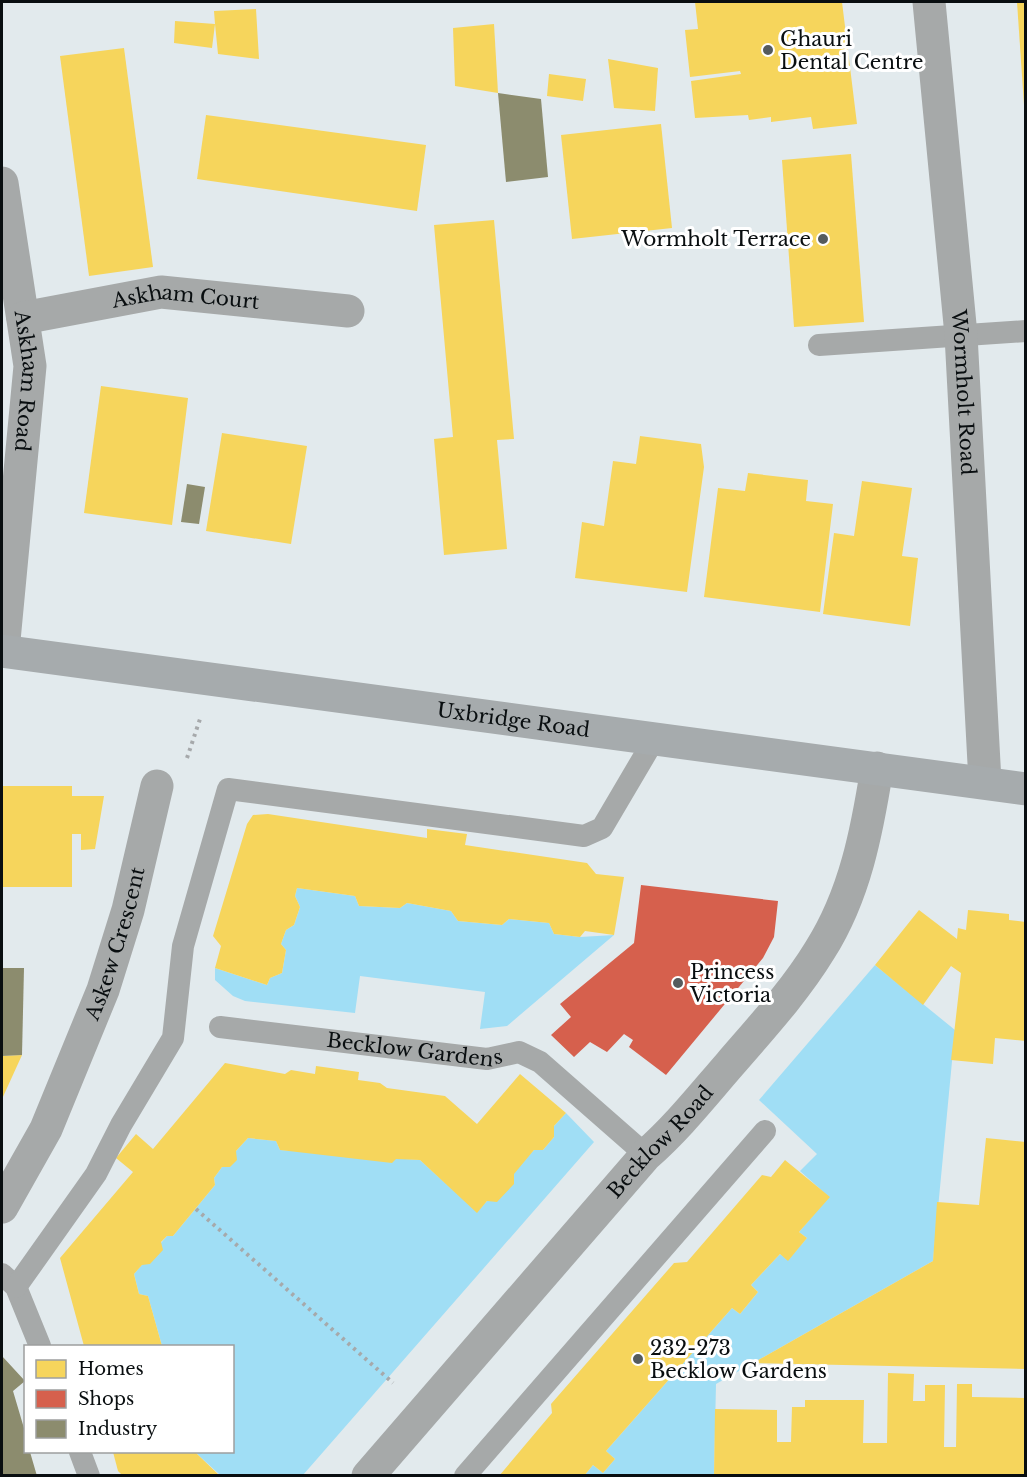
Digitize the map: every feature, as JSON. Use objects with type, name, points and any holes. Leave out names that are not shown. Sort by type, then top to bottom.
[{"type":"main road","name":"Uxbridge Road","points":[[2,651],[1026,789]]},
{"type":"street","name":"Wormholt Road","points":[[929,2],[961,335],[985,782]]},
{"type":"street","name":"Askham Road","points":[[2,183],[30,366],[2,651]]},
{"type":"street","name":"Askham Court","points":[[23,318],[161,292],[348,311]]},
{"type":"street","name":"Becklow Road","points":[[368,1476],[646,1155],[683,1118],[764,1026],[821,949],[852,882],[869,815],[877,768]]},
{"type":"street","name":"Askew Crescent","points":[[2,1206],[46,1129],[103,990],[128,910],[157,786]]},
{"type":"lane","points":[[819,345],[1026,331]]},
{"type":"lane","points":[[39,1345],[9,1280],[96,1174],[121,1125],[173,1038],[183,946],[228,789],[584,836],[602,828],[655,738]]},
{"type":"lane","name":"Becklow Gardens","points":[[220,1027],[487,1059],[519,1052],[540,1062],[646,1155]]},
{"type":"lane","points":[[465,1476],[765,1131]]},
{"type":"lane","points":[[80,1453],[89,1476]]},
{"type":"path","points":[[157,786],[182,771],[198,729],[208,678]]},
{"type":"path","points":[[196,1209],[425,1411]]},
{"type":"shaded area","points":[[297,888],[355,896],[359,906],[400,908],[407,903],[451,911],[458,921],[502,925],[509,919],[549,923],[554,934],[580,937],[614,935],[507,1026],[480,1029],[485,992],[360,976],[355,1013],[245,1001],[233,996],[215,980],[215,968],[267,985],[270,978],[282,973],[286,950],[281,944],[286,930],[294,925],[300,907],[295,896]]},
{"type":"shaded area","points":[[875,965],[955,1030],[933,1261],[716,1384],[714,1475],[584,1476],[593,1465],[603,1473],[615,1459],[606,1451],[732,1308],[740,1314],[758,1292],[751,1285],[780,1254],[788,1260],[807,1238],[799,1232],[829,1197],[800,1171],[817,1154],[759,1100]]},
{"type":"shaded area","points":[[566,1113],[594,1142],[303,1475],[220,1475],[196,1453],[234,1453],[234,1345],[162,1345],[148,1296],[139,1294],[134,1274],[167,1236],[173,1236],[215,1185],[214,1178],[222,1167],[230,1167],[236,1151],[248,1138],[276,1141],[280,1150],[420,1160],[477,1212],[534,1150],[543,1150],[554,1137],[554,1126]]},
{"type":"building: Homes","name":"Ghauri Dental Centre","points":[[695,2],[842,2],[857,124],[813,129],[811,117],[771,122],[771,117],[749,120],[748,115],[695,118],[691,81],[741,74],[740,71],[690,77],[685,30],[698,29]]},
{"type":"building: Homes","points":[[1017,2],[1026,2],[1026,105],[1024,105]]},
{"type":"building: Homes","points":[[256,9],[259,59],[218,54],[214,11]]},
{"type":"building: Homes","points":[[175,21],[215,24],[212,48],[174,43]]},
{"type":"building: Homes","points":[[494,24],[498,93],[455,86],[453,28]]},
{"type":"building: Homes","points":[[124,48],[153,267],[89,276],[60,56]]},
{"type":"building: Homes","points":[[608,59],[658,68],[655,111],[614,108]]},
{"type":"building: Homes","points":[[549,74],[586,79],[583,101],[547,96]]},
{"type":"building: Homes","points":[[206,115],[426,145],[417,211],[197,179]]},
{"type":"building: Homes","points":[[661,124],[672,228],[572,239],[561,135]]},
{"type":"building: Homes","name":"Wormholt Terrace","points":[[851,154],[864,322],[794,327],[782,160]]},
{"type":"building: Homes","points":[[494,220],[514,439],[497,440],[507,549],[444,555],[434,439],[453,437],[434,225]]},
{"type":"building: Homes","points":[[101,386],[188,398],[172,525],[84,513]]},
{"type":"building: Homes","points":[[222,433],[307,446],[291,544],[206,531]]},
{"type":"building: Homes","points":[[640,436],[701,444],[704,467],[687,592],[575,578],[582,522],[604,526],[613,461],[636,464]]},
{"type":"building: Homes","points":[[748,473],[808,480],[806,501],[833,504],[820,612],[704,597],[718,488],[745,491]]},
{"type":"building: Homes","points":[[862,481],[912,488],[902,556],[918,558],[910,626],[823,614],[834,533],[854,536]]},
{"type":"building: Homes","points":[[2,786],[72,786],[72,796],[104,796],[95,849],[81,850],[81,834],[72,834],[72,887],[2,887]]},
{"type":"building: Homes","points":[[268,814],[427,838],[427,829],[467,834],[465,845],[587,863],[596,874],[624,877],[614,935],[585,931],[580,937],[554,934],[549,923],[509,919],[502,925],[458,921],[451,911],[407,903],[400,908],[359,906],[355,896],[297,888],[295,896],[300,907],[294,925],[286,930],[281,944],[286,950],[282,973],[270,978],[267,985],[215,968],[221,946],[213,936],[247,824],[253,815]]},
{"type":"building: Homes","points":[[919,910],[957,939],[958,928],[966,930],[968,910],[1009,914],[1009,920],[1026,922],[1026,1041],[995,1038],[993,1064],[951,1060],[961,973],[951,966],[923,1005],[875,965]]},
{"type":"building: Homes","points":[[22,1055],[2,1099],[2,1056]]},
{"type":"building: Homes","points":[[225,1063],[285,1074],[291,1070],[315,1074],[316,1066],[359,1072],[358,1080],[380,1083],[387,1088],[445,1096],[477,1124],[520,1074],[566,1113],[554,1126],[554,1137],[543,1150],[534,1150],[514,1174],[514,1184],[497,1202],[487,1201],[477,1213],[420,1160],[396,1159],[392,1163],[280,1150],[276,1141],[248,1138],[236,1151],[237,1160],[230,1167],[222,1167],[214,1178],[215,1185],[173,1236],[167,1236],[161,1242],[163,1250],[150,1264],[142,1265],[134,1274],[139,1294],[148,1296],[162,1345],[84,1345],[60,1258],[133,1172],[116,1158],[136,1134],[153,1149]]},
{"type":"building: Homes","points":[[986,1138],[1026,1142],[1026,1369],[753,1363],[933,1261],[937,1202],[979,1205]]},
{"type":"building: Homes","name":"232-273 Becklow Gardens","points":[[785,1160],[830,1197],[799,1232],[807,1238],[788,1261],[780,1254],[751,1285],[758,1292],[740,1314],[732,1308],[606,1451],[615,1459],[603,1473],[593,1465],[584,1476],[499,1476],[552,1413],[551,1404],[674,1263],[687,1262],[762,1175],[771,1177]]},
{"type":"building: Homes","points":[[888,1373],[914,1374],[913,1401],[925,1401],[925,1385],[945,1385],[944,1447],[956,1447],[957,1384],[972,1384],[972,1397],[1025,1398],[1026,1476],[714,1476],[715,1409],[777,1410],[777,1442],[791,1442],[792,1407],[805,1407],[805,1400],[864,1400],[863,1443],[887,1443]]},
{"type":"building: Homes","points":[[113,1453],[196,1453],[220,1476],[123,1476],[118,1471]]},
{"type":"building: Shops","name":"Princess Victoria","points":[[641,885],[778,901],[774,937],[763,958],[666,1075],[629,1047],[633,1040],[624,1034],[607,1052],[590,1042],[574,1057],[551,1035],[571,1017],[560,1004],[634,943]]},
{"type":"building: Industry","points":[[498,93],[541,99],[548,177],[506,182]]},
{"type":"building: Industry","points":[[187,484],[205,487],[199,524],[181,522]]},
{"type":"building: Industry","points":[[2,968],[24,968],[22,1055],[2,1056]]},
{"type":"building: Industry","points":[[2,1356],[24,1380],[13,1391],[24,1428],[24,1453],[30,1453],[37,1476],[2,1476]]},
{"type":"place","name":"Ghauri Dental Centre","points":[[768,50]]},
{"type":"place","name":"Wormholt Terrace","points":[[823,239]]},
{"type":"place","name":"Princess Victoria","points":[[678,983]]},
{"type":"place","name":"232-273 Becklow Gardens","points":[[638,1359]]}]
